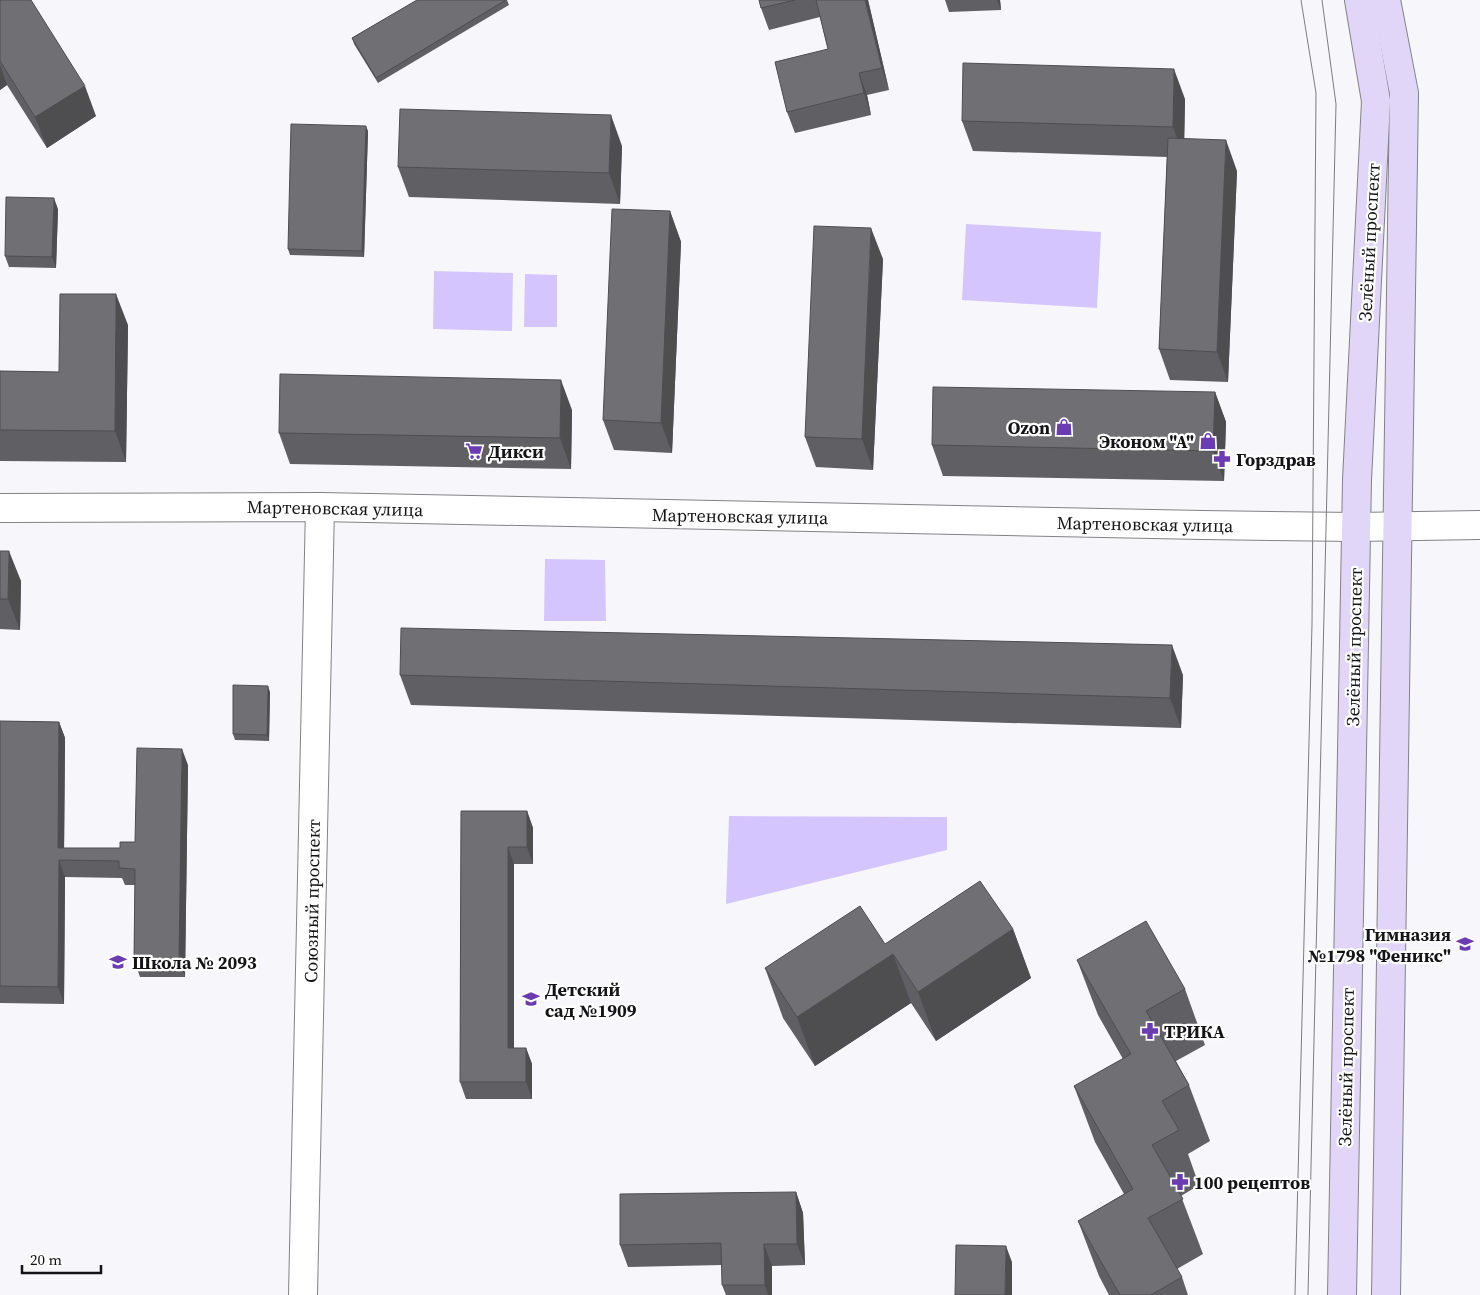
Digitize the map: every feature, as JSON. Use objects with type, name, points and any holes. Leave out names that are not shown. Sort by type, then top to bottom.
[{"type":"main road","name":"Зелёный проспект","points":[[1342,1295],[1356,527],[1376,100],[1359,0]]},
{"type":"main road","name":"Зелёный проспект","points":[[1386,0],[1404,93],[1386,1295]]},
{"type":"street","name":"Мартеновская улица","points":[[0,508],[320,507],[1356,527],[1480,525]]},
{"type":"street","name":"Союзный проспект","points":[[303,1295],[320,507]]},
{"type":"shaded area","points":[[966,224],[1101,232],[1097,308],[962,300]]},
{"type":"shaded area","points":[[434,271],[513,273],[512,331],[433,329]]},
{"type":"shaded area","points":[[525,274],[557,275],[557,327],[524,327]]},
{"type":"shaded area","points":[[545,559],[605,560],[606,621],[544,621]]},
{"type":"shaded area","points":[[729,816],[947,817],[947,850],[726,904]]},
{"type":"building","points":[[0,0],[31,0],[85,86],[35,117],[0,61]]},
{"type":"building","points":[[417,0],[506,0],[376,78],[352,38]]},
{"type":"building","points":[[759,0],[795,0],[761,8]]},
{"type":"building","points":[[816,0],[865,0],[882,68],[859,73],[864,93],[787,112],[775,62],[828,49]]},
{"type":"building","points":[[963,63],[1174,69],[1173,127],[962,121]]},
{"type":"building","points":[[400,109],[611,115],[609,173],[398,167]]},
{"type":"building","points":[[291,124],[366,126],[362,251],[288,249]]},
{"type":"building","points":[[1168,138],[1226,140],[1217,352],[1159,349]]},
{"type":"building","points":[[6,197],[54,198],[52,257],[5,256]]},
{"type":"building","points":[[612,209],[670,211],[661,423],[603,420]]},
{"type":"building","points":[[814,226],[871,228],[862,439],[805,437]]},
{"type":"building","points":[[60,294],[116,294],[115,431],[0,430],[0,371],[59,372]]},
{"type":"building","points":[[280,374],[561,380],[560,438],[279,433]]},
{"type":"building","points":[[933,387],[1215,392],[1213,451],[932,445]]},
{"type":"building","points":[[0,551],[9,551],[8,599],[0,599]]},
{"type":"building","points":[[401,628],[1172,645],[1170,698],[400,675]]},
{"type":"building","points":[[233,685],[268,686],[267,735],[233,734]]},
{"type":"building","points":[[0,721],[59,722],[58,848],[120,848],[120,842],[135,842],[137,748],[182,749],[179,961],[134,960],[135,869],[119,868],[119,861],[59,860],[58,987],[0,986]]},
{"type":"building","points":[[461,811],[527,811],[527,847],[508,847],[508,1048],[526,1048],[526,1082],[460,1082]]},
{"type":"building","points":[[980,881],[1013,929],[918,992],[893,954],[797,1017],[765,968],[860,906],[885,944]]},
{"type":"building","points":[[1146,921],[1185,989],[1146,1011],[1189,1085],[1162,1101],[1179,1130],[1152,1145],[1183,1199],[1148,1218],[1182,1277],[1151,1295],[1120,1295],[1078,1221],[1133,1189],[1074,1086],[1131,1054],[1077,960]]},
{"type":"building","points":[[796,1192],[797,1244],[764,1244],[765,1285],[722,1285],[721,1243],[620,1245],[620,1194]]},
{"type":"building","points":[[956,1245],[1006,1246],[1005,1295],[955,1295]]},
{"type":"tram line","points":[[1295,1295],[1312,624],[1316,93],[1301,0]]},
{"type":"tram line","points":[[1308,1295],[1336,104],[1322,0]]},
{"type":"place","name":"Ozon","points":[[1064,427]]},
{"type":"place","name":"Эконом \"А\"","points":[[1208,441]]},
{"type":"place","name":"Дикси","points":[[474,451]]},
{"type":"place","name":"Горздрав","points":[[1222,459]]},
{"type":"place","name":"Гимназия №1798 \"Феникс\"","points":[[1465,944]]},
{"type":"place","name":"Школа № 2093","points":[[118,962]]},
{"type":"place","name":"Детский сад №1909","points":[[531,999]]},
{"type":"place","name":"ТРИКА","points":[[1150,1031]]},
{"type":"place","name":"100 рецептов","points":[[1180,1182]]}]
